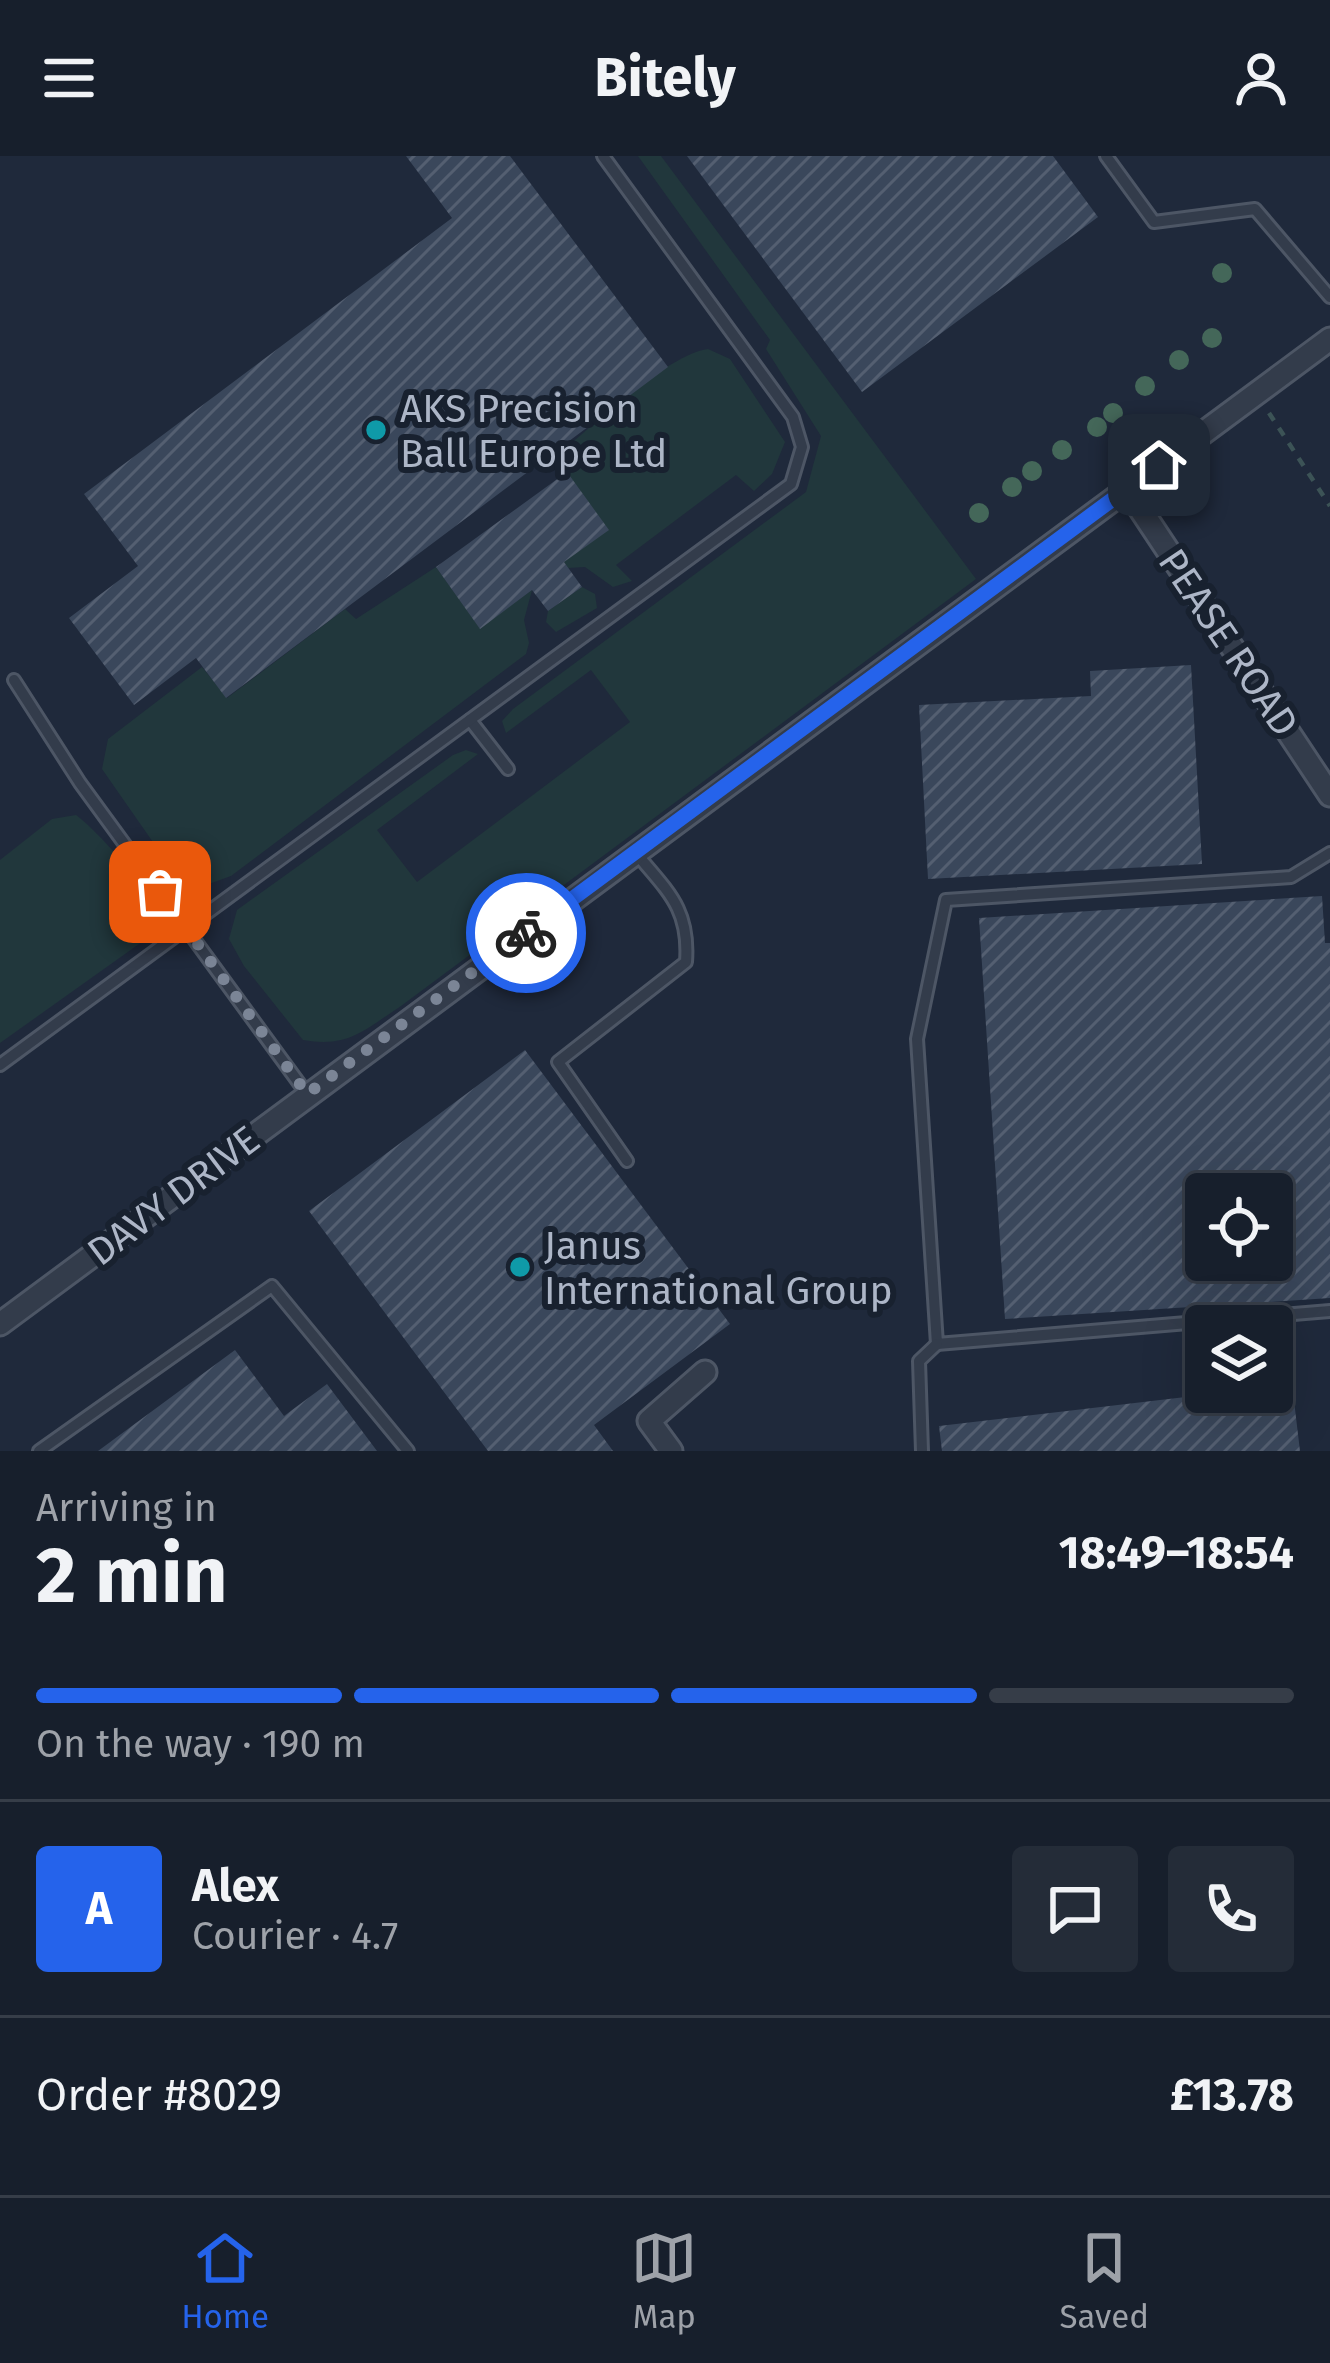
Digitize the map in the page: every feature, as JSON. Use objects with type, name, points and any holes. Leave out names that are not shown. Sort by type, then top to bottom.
[{"type":"street","name":"DAVY DRIVE","points":[[0,1324],[1330,339]]},
{"type":"street","name":"PEASE ROAD","points":[[1126,489],[1330,795]]},
{"type":"street","points":[[671,1451],[649,1421],[705,1372]]},
{"type":"lane","points":[[0,1065],[791,484],[802,447],[793,417],[603,156]]},
{"type":"lane","points":[[1106,156],[1154,222],[1255,209],[1330,297]]},
{"type":"lane","points":[[14,680],[80,783],[307,1094]]},
{"type":"lane","points":[[470,720],[508,769]]},
{"type":"lane","points":[[627,1161],[558,1062],[686,962],[688,933],[676,902],[635,852]]},
{"type":"lane","points":[[937,1345],[917,1039],[946,900],[1291,878],[1330,853]]},
{"type":"lane","points":[[39,1451],[272,1286],[408,1451]]},
{"type":"lane","points":[[922,1451],[919,1361],[937,1345],[1330,1311]]},
{"type":"path","points":[[1256,394],[1330,506]]},
{"type":"green space","points":[[638,156],[661,156],[976,579],[401,1006],[344,1039],[303,1040],[244,966],[229,939],[237,910],[453,755],[466,750],[478,754],[377,830],[417,882],[630,722],[591,670],[506,733],[502,721],[513,709],[806,492],[821,436],[766,349],[770,340]]},
{"type":"green space","points":[[708,349],[730,359],[785,442],[772,474],[754,491],[736,475],[616,565],[632,581],[613,587],[585,567],[568,568],[564,562],[567,472],[558,454],[652,377]]},
{"type":"green space","points":[[436,567],[480,628],[532,590],[524,620],[529,643],[526,654],[231,876],[206,885],[180,881],[102,769],[108,739],[202,667],[227,698],[345,609],[356,619]]},
{"type":"green space","points":[[582,587],[595,594],[597,608],[556,632],[546,622],[548,611]]},
{"type":"green space","points":[[76,815],[145,890],[151,909],[146,939],[0,1043],[0,860],[52,819]]},
{"type":"building","name":"AKS Precision Ball Europe Ltd","points":[[406,156],[510,156],[668,367],[226,698],[196,658],[134,705],[69,618],[138,566],[84,494],[452,218]]},
{"type":"building","points":[[687,156],[1053,156],[1098,217],[862,392]]},
{"type":"building","points":[[567,472],[609,530],[564,562],[582,587],[548,611],[532,590],[480,629],[436,567]]},
{"type":"building","points":[[1191,665],[1202,864],[928,879],[919,705],[1091,696],[1090,671]]},
{"type":"building","points":[[1322,896],[1325,943],[1330,943],[1330,1298],[1005,1319],[979,918]]},
{"type":"building","name":"Janus International Group","points":[[525,1050],[730,1324],[594,1425],[613,1451],[488,1451],[309,1211]]},
{"type":"building","points":[[235,1350],[284,1416],[327,1384],[377,1451],[98,1451]]},
{"type":"building","points":[[1293,1392],[1300,1451],[942,1451],[939,1426],[1185,1397],[1185,1413],[1293,1413]]},
{"type":"way so far","points":[[160,892],[307,1094],[526,933]]},
{"type":"place","name":"AKS Precision Ball Europe Ltd","points":[[376,430]]},
{"type":"place","name":"Janus International Group","points":[[520,1267]]},
{"type":"route","points":[[526,933],[1159,465]]}]
